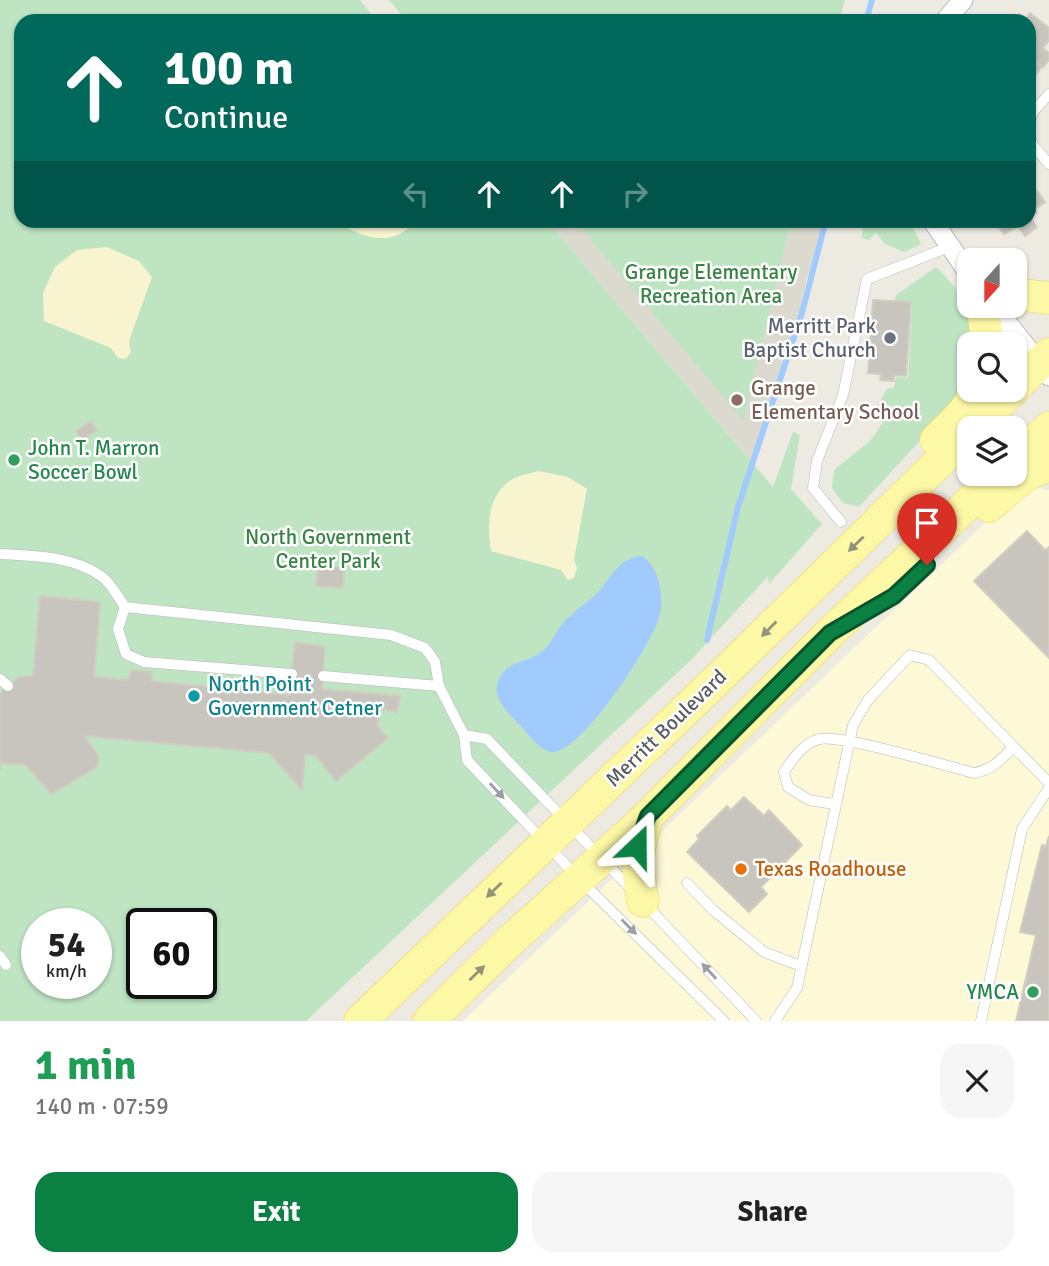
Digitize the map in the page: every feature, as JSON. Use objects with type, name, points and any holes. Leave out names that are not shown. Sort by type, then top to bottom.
[{"type":"main road","points":[[1027,295],[1049,298]]},
{"type":"main road","name":"Merritt Boulevard","points":[[1027,379],[1046,365]]},
{"type":"main road","points":[[896,505],[905,470],[957,420],[971,402]]},
{"type":"main road","name":"Merritt Boulevard","points":[[985,416],[1000,402]]},
{"type":"main road","points":[[1027,449],[1049,428]]},
{"type":"main road","name":"Merritt Boulevard","points":[[360,1021],[957,444]]},
{"type":"main road","points":[[830,633],[894,596],[1020,479],[1034,470],[1049,466]]},
{"type":"main road","points":[[429,1021],[511,940],[648,816],[830,633],[987,486]]},
{"type":"main road","points":[[643,901],[638,877],[637,846],[648,816]]},
{"type":"street","points":[[951,14],[963,0]]},
{"type":"street","points":[[937,228],[957,258]]},
{"type":"street","points":[[1005,318],[1046,365]]},
{"type":"lane","points":[[1036,109],[1049,94]]},
{"type":"lane","points":[[1036,149],[1049,164]]},
{"type":"lane","points":[[841,522],[813,488],[817,460],[843,395],[867,279],[949,247]]},
{"type":"lane","points":[[0,554],[43,556],[83,567],[103,577],[125,607],[391,635],[425,648],[435,662],[439,686],[464,735],[467,760],[544,844],[724,1021]]},
{"type":"lane","points":[[125,607],[118,629],[126,654],[144,662],[292,674]]},
{"type":"lane","points":[[775,1021],[797,988],[834,804],[853,725],[868,700],[910,655],[929,660],[1049,786],[1022,829],[981,1021]]},
{"type":"lane","points":[[323,676],[439,686]]},
{"type":"lane","points":[[464,735],[487,739],[756,1021]]},
{"type":"lane","points":[[834,804],[809,800],[788,787],[784,772],[796,753],[820,739],[849,742],[974,773],[995,766],[1013,747]]},
{"type":"lane","points":[[687,883],[713,910],[764,952],[801,966]]},
{"type":"shaded area","name":"Grange Elementary Recreation Area","points":[[553,228],[824,228],[806,281],[796,336],[753,463]]},
{"type":"shaded area","points":[[1024,486],[1049,490],[1049,1021],[463,1021]]},
{"type":"green space","name":"North Government Center Park","points":[[0,0],[360,0],[371,14],[14,14],[14,228],[553,228],[773,487],[793,432],[800,435],[791,489],[822,524],[769,584],[768,576],[692,659],[306,1021],[0,1021]]},
{"type":"green space","points":[[389,0],[845,0],[841,14],[401,14]]},
{"type":"green space","name":"Grange Elementary Recreation Area","points":[[581,228],[789,228],[743,420]]},
{"type":"green space","points":[[863,228],[913,228],[921,244],[904,252],[885,244],[876,233],[869,240],[862,238]]},
{"type":"green space","points":[[936,267],[957,291],[957,318],[972,318],[978,332],[957,332],[957,400],[859,507],[843,503],[832,488],[834,470],[871,440],[885,419],[876,408],[887,389],[894,388],[896,377],[908,378],[912,302],[895,300],[896,295]]},
{"type":"sand","points":[[348,228],[408,228],[387,238]]},
{"type":"sand","points":[[107,247],[139,261],[152,277],[129,341],[131,352],[126,359],[118,358],[111,348],[44,321],[43,293],[55,267],[77,250]]},
{"type":"sand","points":[[538,471],[568,477],[587,489],[574,560],[577,568],[574,578],[568,580],[561,570],[491,551],[489,522],[497,494],[514,478]]},
{"type":"water","points":[[642,556],[653,568],[660,584],[661,610],[653,632],[613,696],[580,736],[565,748],[547,751],[534,741],[504,706],[496,690],[500,677],[510,666],[545,649],[563,623],[599,591],[622,564]]},
{"type":"building","points":[[1036,18],[1049,28],[1049,40],[1043,48],[1049,53],[1049,60],[1043,67],[1036,61]]},
{"type":"building","points":[[1036,192],[1045,202],[1036,208]]},
{"type":"building","points":[[999,228],[1014,228],[1004,234]]},
{"type":"building","points":[[1019,228],[1036,228],[1025,236]]},
{"type":"building","name":"Merritt Park Baptist Church","points":[[873,300],[911,302],[906,376],[894,375],[894,381],[880,380],[881,374],[868,373]]},
{"type":"building","points":[[91,421],[97,430],[82,440],[76,431]]},
{"type":"building","points":[[1027,531],[1045,550],[1049,547],[1049,658],[974,581]]},
{"type":"building","points":[[318,566],[344,568],[343,588],[316,586]]},
{"type":"building","name":"North Point Government Cetner","points":[[40,596],[100,602],[94,677],[129,680],[130,670],[152,672],[151,681],[290,695],[295,642],[325,647],[322,689],[400,696],[397,712],[380,709],[377,726],[388,738],[336,781],[315,755],[305,755],[302,790],[269,753],[84,736],[98,755],[97,767],[51,794],[26,765],[1,763],[0,770],[0,693],[19,677],[33,676]]},
{"type":"building","name":"Texas Roadhouse","points":[[744,797],[764,816],[769,810],[802,845],[761,887],[767,894],[749,912],[687,852],[699,839],[697,836],[727,806],[731,810]]},
{"type":"building","points":[[1049,836],[1049,1021],[1016,1021],[1036,935],[1020,932],[1042,845],[1046,846]]},
{"type":"waterway","points":[[868,14],[872,0]]},
{"type":"waterway","points":[[707,640],[738,507],[802,313],[824,228]]},
{"type":"place","name":"Merritt Park Baptist Church","points":[[890,338]]},
{"type":"place","name":"Grange Elementary School","points":[[737,400]]},
{"type":"place","name":"John T. Marron Soccer Bowl","points":[[14,460]]},
{"type":"place","name":"North Point Government Cetner","points":[[194,696]]},
{"type":"place","name":"Texas Roadhouse","points":[[741,869]]},
{"type":"place","name":"YMCA","points":[[1033,992]]},
{"type":"route","points":[[637,846],[648,816],[830,633],[894,596],[927,565]]}]
